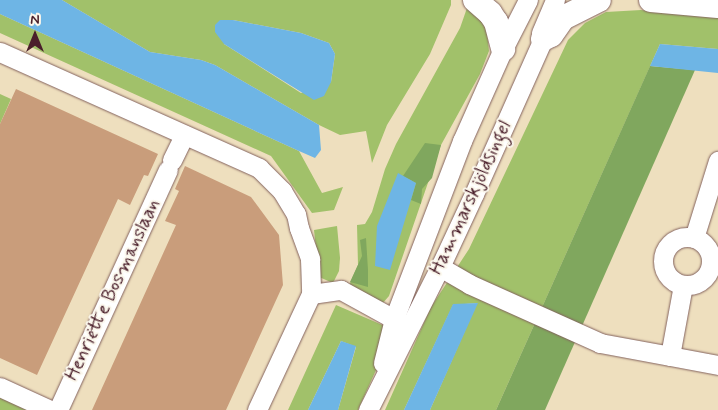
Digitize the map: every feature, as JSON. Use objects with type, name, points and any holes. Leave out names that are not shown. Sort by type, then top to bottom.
[{"type":"main road","points":[[475,0],[490,13],[496,22],[503,49]]},
{"type":"main road","points":[[543,39],[551,35],[563,18],[599,0]]},
{"type":"main road","points":[[651,0],[718,6]]},
{"type":"street","name":"Hammarskjöldsingel","points":[[372,402],[401,323],[462,141],[503,49],[528,0]]},
{"type":"street","name":"Hammarskjöldsingel","points":[[401,323],[440,267],[543,39],[541,33],[555,0]]},
{"type":"street","points":[[0,52],[259,168],[282,191],[296,214],[310,259],[311,294],[257,410]]},
{"type":"street","name":"Henriëtte Bosmanslaan","points":[[58,410],[184,135]]},
{"type":"street","points":[[694,238],[718,160]]},
{"type":"street","points":[[684,238],[694,238],[702,242],[710,251],[712,261],[710,270],[699,282],[684,285],[676,283],[668,276],[663,262],[664,254],[673,242],[684,238]]},
{"type":"street","points":[[440,267],[469,284],[600,342],[718,365]]},
{"type":"street","points":[[670,356],[684,285]]},
{"type":"street","points":[[311,294],[341,290],[401,323]]},
{"type":"street","points":[[0,388],[50,410]]},
{"type":"green space","points":[[62,0],[451,0],[451,5],[430,54],[387,125],[372,163],[366,131],[340,135],[319,125],[215,65],[201,60],[150,52]],"holes":[[[233,20],[301,33],[329,43],[335,54],[331,82],[301,93],[224,44]]]},
{"type":"green space","points":[[467,8],[479,16],[487,32],[489,51],[480,74],[441,145],[389,296],[382,304],[347,290],[358,265],[357,225],[365,224],[372,212],[385,169],[396,144],[460,28]]},
{"type":"green space","points":[[641,10],[718,18],[718,49],[660,44],[496,410],[430,410],[477,303],[453,305],[404,410],[385,410],[431,307],[469,249],[568,40],[585,23],[606,12]]},
{"type":"green space","points":[[0,14],[299,151],[322,193],[343,187],[334,210],[312,213],[271,156],[0,33]]},
{"type":"green space","points":[[650,66],[695,70],[545,410],[496,410]]},
{"type":"green space","points":[[0,94],[11,99],[0,124]]},
{"type":"green space","points":[[425,143],[441,145],[432,178],[422,189],[421,204],[411,200],[416,183],[403,176]]},
{"type":"green space","points":[[337,226],[340,258],[339,271],[333,283],[319,277],[314,230]]},
{"type":"green space","points":[[366,238],[368,287],[350,282],[362,256],[360,240]]},
{"type":"green space","points":[[336,305],[394,330],[358,410],[338,410],[356,347],[341,341],[308,410],[288,410]]},
{"type":"green space","points":[[0,397],[28,410],[0,410]]},
{"type":"water","points":[[0,0],[62,0],[150,52],[201,60],[215,65],[319,125],[321,150],[315,158],[0,14]]},
{"type":"water","points":[[220,20],[233,20],[301,33],[329,43],[335,54],[331,82],[324,96],[314,100],[224,44],[215,32],[215,25]]},
{"type":"water","points":[[660,44],[718,49],[718,73],[650,66]]},
{"type":"water","points":[[398,173],[416,183],[390,270],[375,266],[377,226]]},
{"type":"water","points":[[478,303],[430,410],[404,410],[453,304]]},
{"type":"water","points":[[341,341],[356,346],[338,410],[308,410]]},
{"type":"building","points":[[16,89],[158,154],[148,176],[144,175],[130,205],[118,199],[37,375],[0,358],[0,124]]},
{"type":"building","points":[[185,166],[251,197],[279,235],[283,285],[226,410],[92,410],[176,225],[165,221],[179,191],[175,189]]}]
